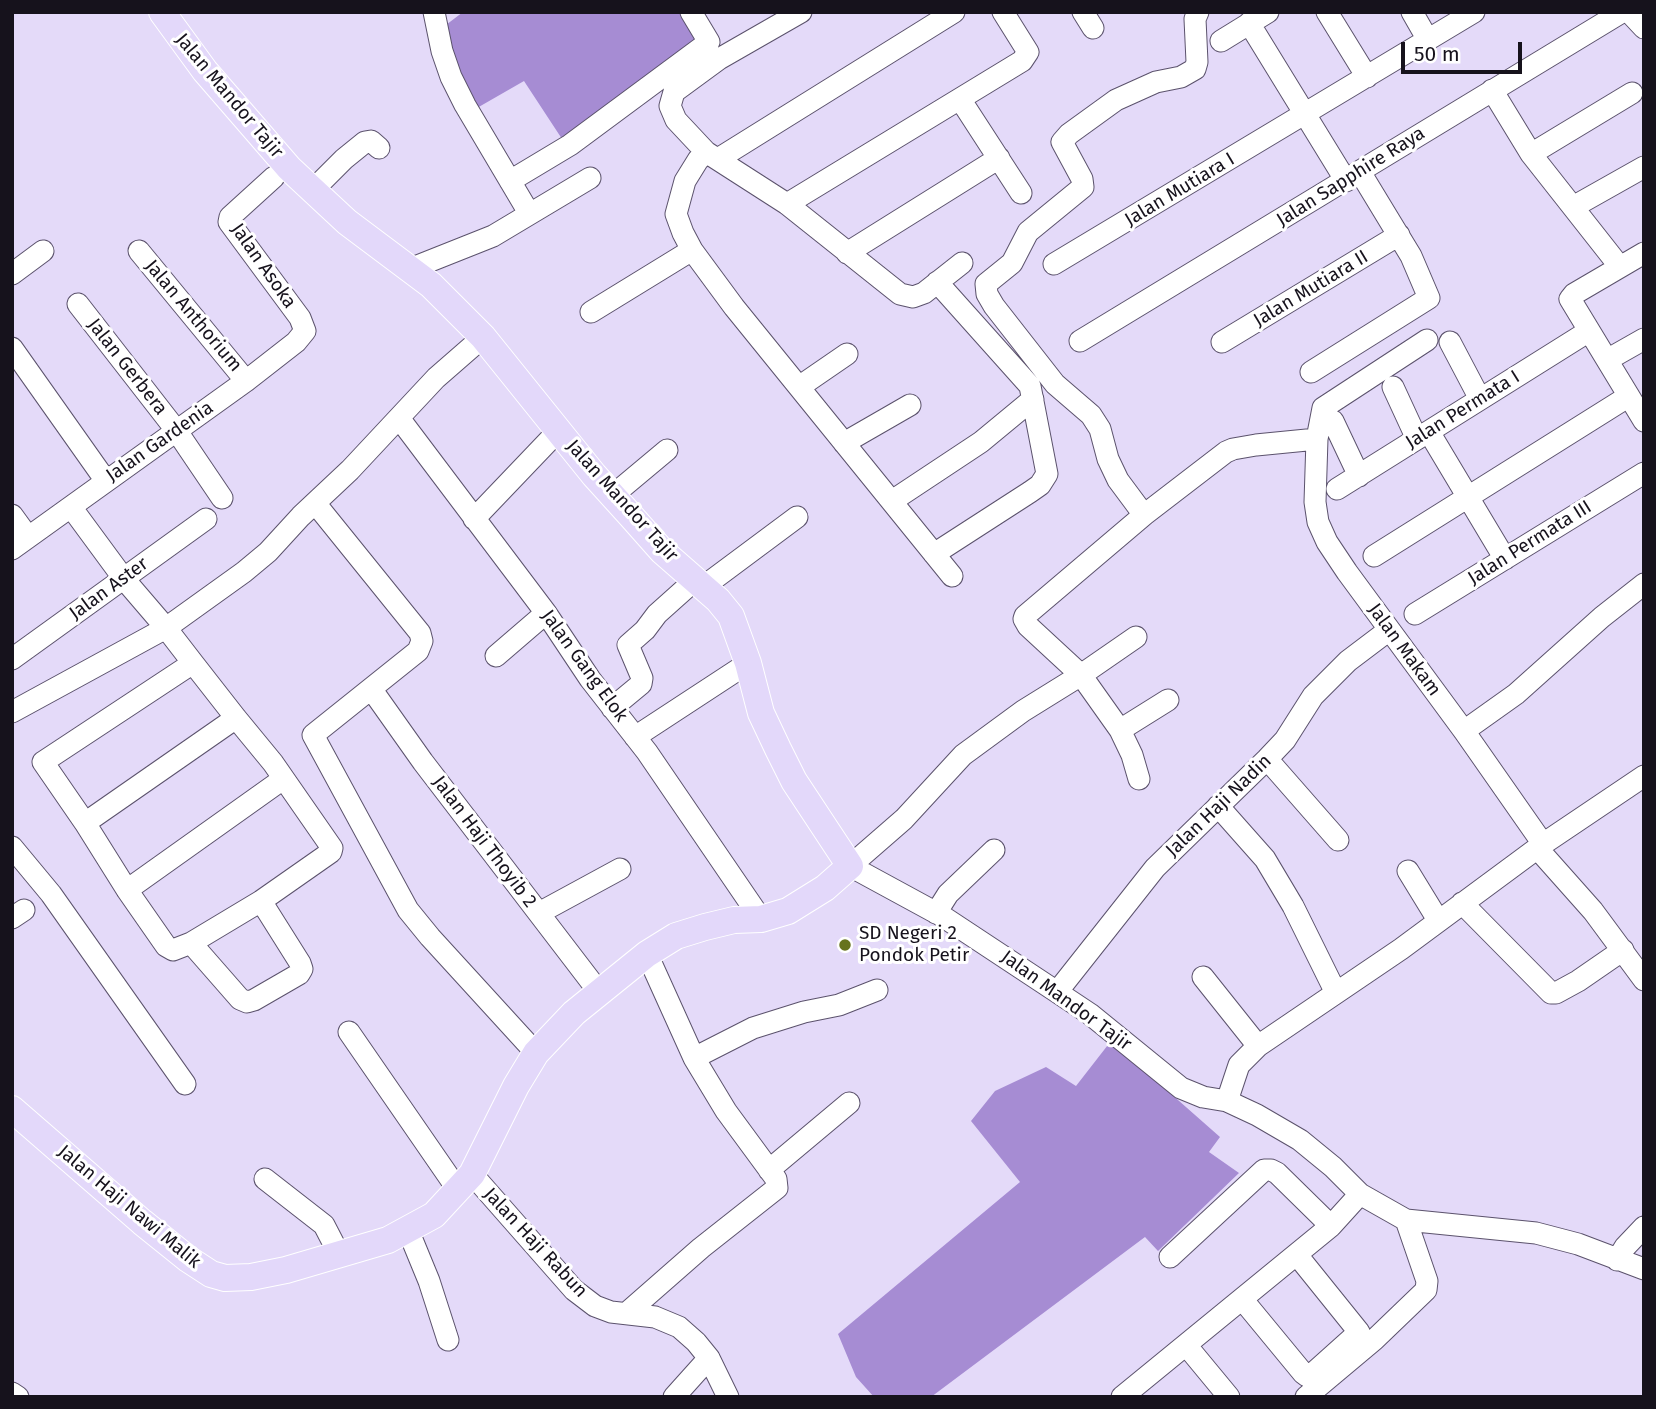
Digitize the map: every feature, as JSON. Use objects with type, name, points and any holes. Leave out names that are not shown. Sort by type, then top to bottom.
[{"type":"main road","name":"Jalan Mandor Tajir","points":[[162,12],[183,44],[265,142],[357,230],[431,285],[482,337],[612,496],[662,551],[731,616],[748,663],[761,713],[794,781],[850,866]]},
{"type":"main road","name":"Jalan Haji Nawi Malik","points":[[12,1109],[142,1222],[211,1274],[225,1278],[251,1277],[286,1270],[388,1240],[434,1215],[465,1182],[536,1053],[574,1013],[647,954],[676,936],[705,927],[734,920],[761,919],[788,911],[810,899],[850,866]]},
{"type":"street","points":[[434,12],[442,51],[451,77],[529,213]]},
{"type":"street","points":[[510,181],[570,145],[709,42],[691,12]]},
{"type":"street","points":[[801,12],[719,60],[674,92],[670,106],[676,120],[712,155],[787,204],[900,294],[914,297],[924,293],[961,263]]},
{"type":"street","points":[[952,576],[692,250],[677,214],[685,181],[698,160],[712,155],[954,12]]},
{"type":"street","points":[[787,204],[1026,57],[1027,51],[1003,12]]},
{"type":"street","points":[[1144,515],[1118,481],[1108,459],[1100,429],[1091,415],[1055,384],[994,306],[987,294],[986,284],[1012,263],[1028,232],[1083,187],[1082,179],[1062,142],[1069,134],[1116,100],[1156,82],[1195,69],[1195,19],[1198,12]]},
{"type":"street","points":[[1327,12],[1367,78]]},
{"type":"street","points":[[1412,12],[1428,40]]},
{"type":"street","name":"Jalan Mutiara I","points":[[1054,264],[1474,12]]},
{"type":"street","name":"Jalan Sapphire Raya","points":[[1080,341],[1622,12]]},
{"type":"street","points":[[1629,12],[1644,28]]},
{"type":"street","points":[[1221,41],[1259,18],[1306,115],[1399,236],[1429,298],[1311,372]]},
{"type":"street","points":[[1492,90],[1531,154],[1620,267]]},
{"type":"street","points":[[1531,154],[1632,93]]},
{"type":"street","points":[[960,99],[1021,193]]},
{"type":"street","points":[[313,190],[344,159],[366,142],[371,141],[379,149]]},
{"type":"street","points":[[847,253],[999,158]]},
{"type":"street","points":[[1573,207],[1644,167]]},
{"type":"street","name":"Jalan Asoka","points":[[274,177],[230,217],[229,222],[300,318],[304,331]]},
{"type":"street","points":[[410,269],[493,236],[590,178]]},
{"type":"street","name":"Jalan Mutiara II","points":[[1222,342],[1399,236]]},
{"type":"street","points":[[591,312],[692,250]]},
{"type":"street","points":[[12,274],[43,251]]},
{"type":"street","name":"Jalan Anthorium","points":[[139,251],[246,381]]},
{"type":"street","points":[[1644,253],[1570,299],[1644,421]]},
{"type":"street","points":[[934,554],[1040,485],[1046,474],[1030,386],[937,282]]},
{"type":"street","name":"Jalan Gerbera","points":[[78,304],[176,430],[222,498]]},
{"type":"street","name":"Jalan Gardenia","points":[[20,543],[246,381],[296,342],[304,331]]},
{"type":"street","name":"Jalan Permata I","points":[[1337,489],[1589,331]]},
{"type":"street","points":[[12,712],[166,628],[244,572],[268,552],[436,378],[482,337]]},
{"type":"street","points":[[1607,360],[1644,339]]},
{"type":"street","name":"Jalan Makam","points":[[1427,340],[1325,405],[1317,439],[1315,502],[1318,522],[1348,572],[1464,731],[1540,846],[1594,911],[1644,980]]},
{"type":"street","points":[[1450,342],[1480,399]]},
{"type":"street","points":[[12,348],[106,481]]},
{"type":"street","points":[[799,387],[847,354]]},
{"type":"street","points":[[1393,387],[1423,436],[1467,496],[1505,559]]},
{"type":"street","points":[[1374,556],[1629,396]]},
{"type":"street","points":[[892,501],[981,442],[1033,399]]},
{"type":"street","points":[[844,443],[910,405]]},
{"type":"street","name":"Jalan Gang Elok","points":[[399,418],[546,613],[590,679],[706,836],[761,919]]},
{"type":"street","points":[[1333,421],[1359,476]]},
{"type":"street","points":[[474,519],[559,430]]},
{"type":"street","points":[[1139,779],[1132,755],[1120,730],[1081,675],[1028,626],[1025,616],[1144,515],[1233,449],[1317,439]]},
{"type":"street","points":[[612,496],[667,450]]},
{"type":"street","name":"Jalan Permata III","points":[[1415,614],[1644,473]]},
{"type":"street","points":[[316,503],[420,633],[422,641],[418,651],[313,734],[408,910],[536,1053]]},
{"type":"street","points":[[71,506],[124,579],[166,628],[283,779],[332,848],[331,852],[261,901],[191,943],[173,950],[166,946],[127,890],[43,762],[193,663]]},
{"type":"street","points":[[12,515],[20,543]]},
{"type":"street","points":[[612,708],[641,684],[642,678],[628,645],[645,630],[657,614],[797,517]]},
{"type":"street","name":"Jalan Aster","points":[[12,659],[206,519]]},
{"type":"street","points":[[1464,731],[1516,694],[1602,617],[1644,584]]},
{"type":"street","points":[[496,656],[546,613]]},
{"type":"street","name":"Jalan Haji Nadin","points":[[1058,992],[1155,867],[1267,759],[1284,740],[1312,696],[1348,661],[1390,630]]},
{"type":"street","points":[[850,866],[904,819],[963,755],[1023,711],[1136,637]]},
{"type":"street","points":[[635,737],[748,663]]},
{"type":"street","name":"Jalan Haji Thoyib 2","points":[[372,690],[423,762],[599,992]]},
{"type":"street","points":[[1120,730],[1168,700]]},
{"type":"street","points":[[85,823],[236,719]]},
{"type":"street","points":[[1267,759],[1338,840]]},
{"type":"street","points":[[127,890],[283,779]]},
{"type":"street","points":[[1227,1101],[1239,1065],[1258,1046],[1401,949],[1540,846],[1642,783]]},
{"type":"street","points":[[1218,806],[1265,859],[1302,924],[1336,993]]},
{"type":"street","points":[[12,847],[51,894],[185,1084]]},
{"type":"street","points":[[936,913],[948,894],[994,850]]},
{"type":"street","name":"Jalan Mandor Tajir","points":[[850,866],[936,913],[1058,992],[1090,1014],[1181,1087],[1203,1097],[1227,1101],[1300,1140],[1334,1167],[1360,1194],[1406,1220],[1536,1233],[1578,1244],[1644,1269]]},
{"type":"street","points":[[539,913],[620,869]]},
{"type":"street","points":[[1408,872],[1438,920]]},
{"type":"street","points":[[191,943],[240,999],[247,1002],[299,974],[302,969],[300,963],[261,901]]},
{"type":"street","points":[[1462,903],[1551,993],[1578,981],[1623,950]]},
{"type":"street","points":[[628,1312],[701,1248],[777,1188],[776,1179],[726,1111],[694,1058],[647,954]]},
{"type":"street","points":[[1203,977],[1258,1046]]},
{"type":"street","points":[[694,1058],[753,1028],[804,1012],[839,1005],[877,990]]},
{"type":"street","name":"Jalan Haji Rabun","points":[[349,1032],[465,1182],[574,1290],[595,1306],[611,1312],[655,1317],[679,1327],[709,1358],[728,1397]]},
{"type":"street","points":[[769,1170],[849,1103]]},
{"type":"street","points":[[1170,1257],[1264,1170],[1277,1173],[1331,1226]]},
{"type":"street","points":[[265,1179],[324,1225],[339,1254]]},
{"type":"street","points":[[1130,1394],[1331,1226],[1360,1194]]},
{"type":"street","points":[[1306,1397],[1374,1340],[1426,1290],[1427,1282],[1406,1220]]},
{"type":"street","points":[[1617,1260],[1644,1227]]},
{"type":"street","points":[[408,1230],[429,1281],[448,1340]]},
{"type":"street","points":[[1242,1299],[1303,1373],[1311,1375],[1359,1332],[1297,1255]]},
{"type":"street","points":[[1186,1345],[1229,1397]]},
{"type":"street","points":[[674,1397],[709,1358]]},
{"type":"street","points":[[12,1394],[18,1397]]},
{"type":"shaded area","points":[[463,12],[698,12],[711,34],[564,142],[524,81],[470,112],[438,31]]},
{"type":"shaded area","points":[[1111,1041],[1220,1137],[1209,1152],[1239,1173],[1158,1251],[1145,1237],[931,1397],[874,1397],[856,1377],[838,1334],[1020,1182],[971,1121],[995,1091],[1046,1067],[1076,1086]]},
{"type":"place","name":"SD Negeri 2 Pondok Petir","points":[[845,945]]}]
